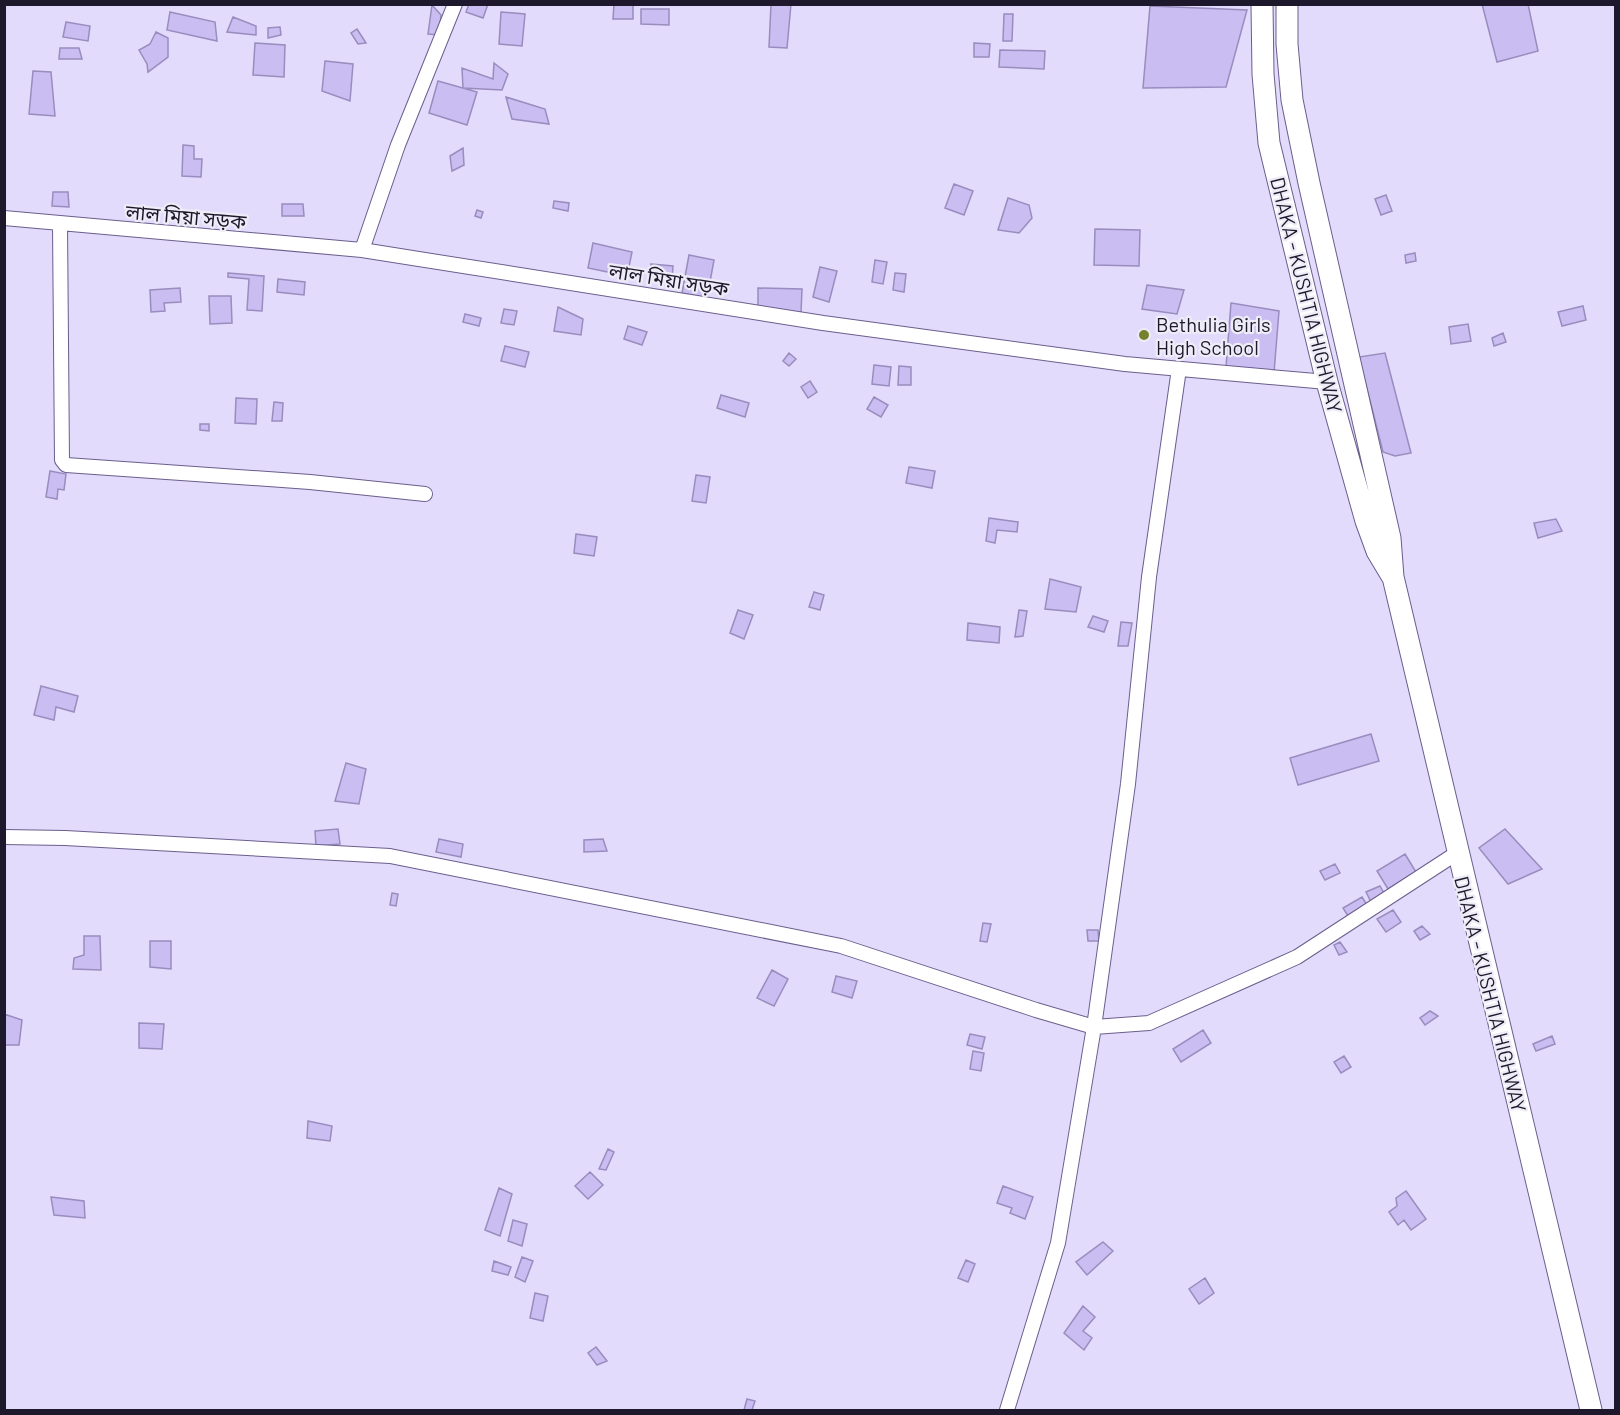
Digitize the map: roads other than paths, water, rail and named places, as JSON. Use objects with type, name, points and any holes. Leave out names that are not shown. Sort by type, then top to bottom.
[{"type":"main road","name":"DHAKA - KUSHTIA HIGHWAY","points":[[1262,4],[1263,74],[1269,143],[1328,382],[1371,536],[1392,577]]},
{"type":"main road","name":"DHAKA - KUSHTIA HIGHWAY","points":[[1287,4],[1287,44],[1292,100],[1390,538],[1392,577],[1591,1410]]},
{"type":"street","points":[[362,250],[398,145],[455,4]]},
{"type":"street","name":"লাল মিয়া সড়ক","points":[[4,218],[362,250],[823,323],[1125,364],[1328,382]]},
{"type":"street","points":[[60,224],[62,459],[66,465],[310,482],[425,494]]},
{"type":"street","points":[[1007,1410],[1058,1243],[1095,1027],[1128,784],[1149,577],[1179,369]]},
{"type":"street","points":[[4,837],[65,838],[390,856],[841,946],[1095,1027],[1149,1023],[1297,957],[1457,854]]},
{"type":"place","name":"Bethulia Girls High School","points":[[1144,335]]}]
